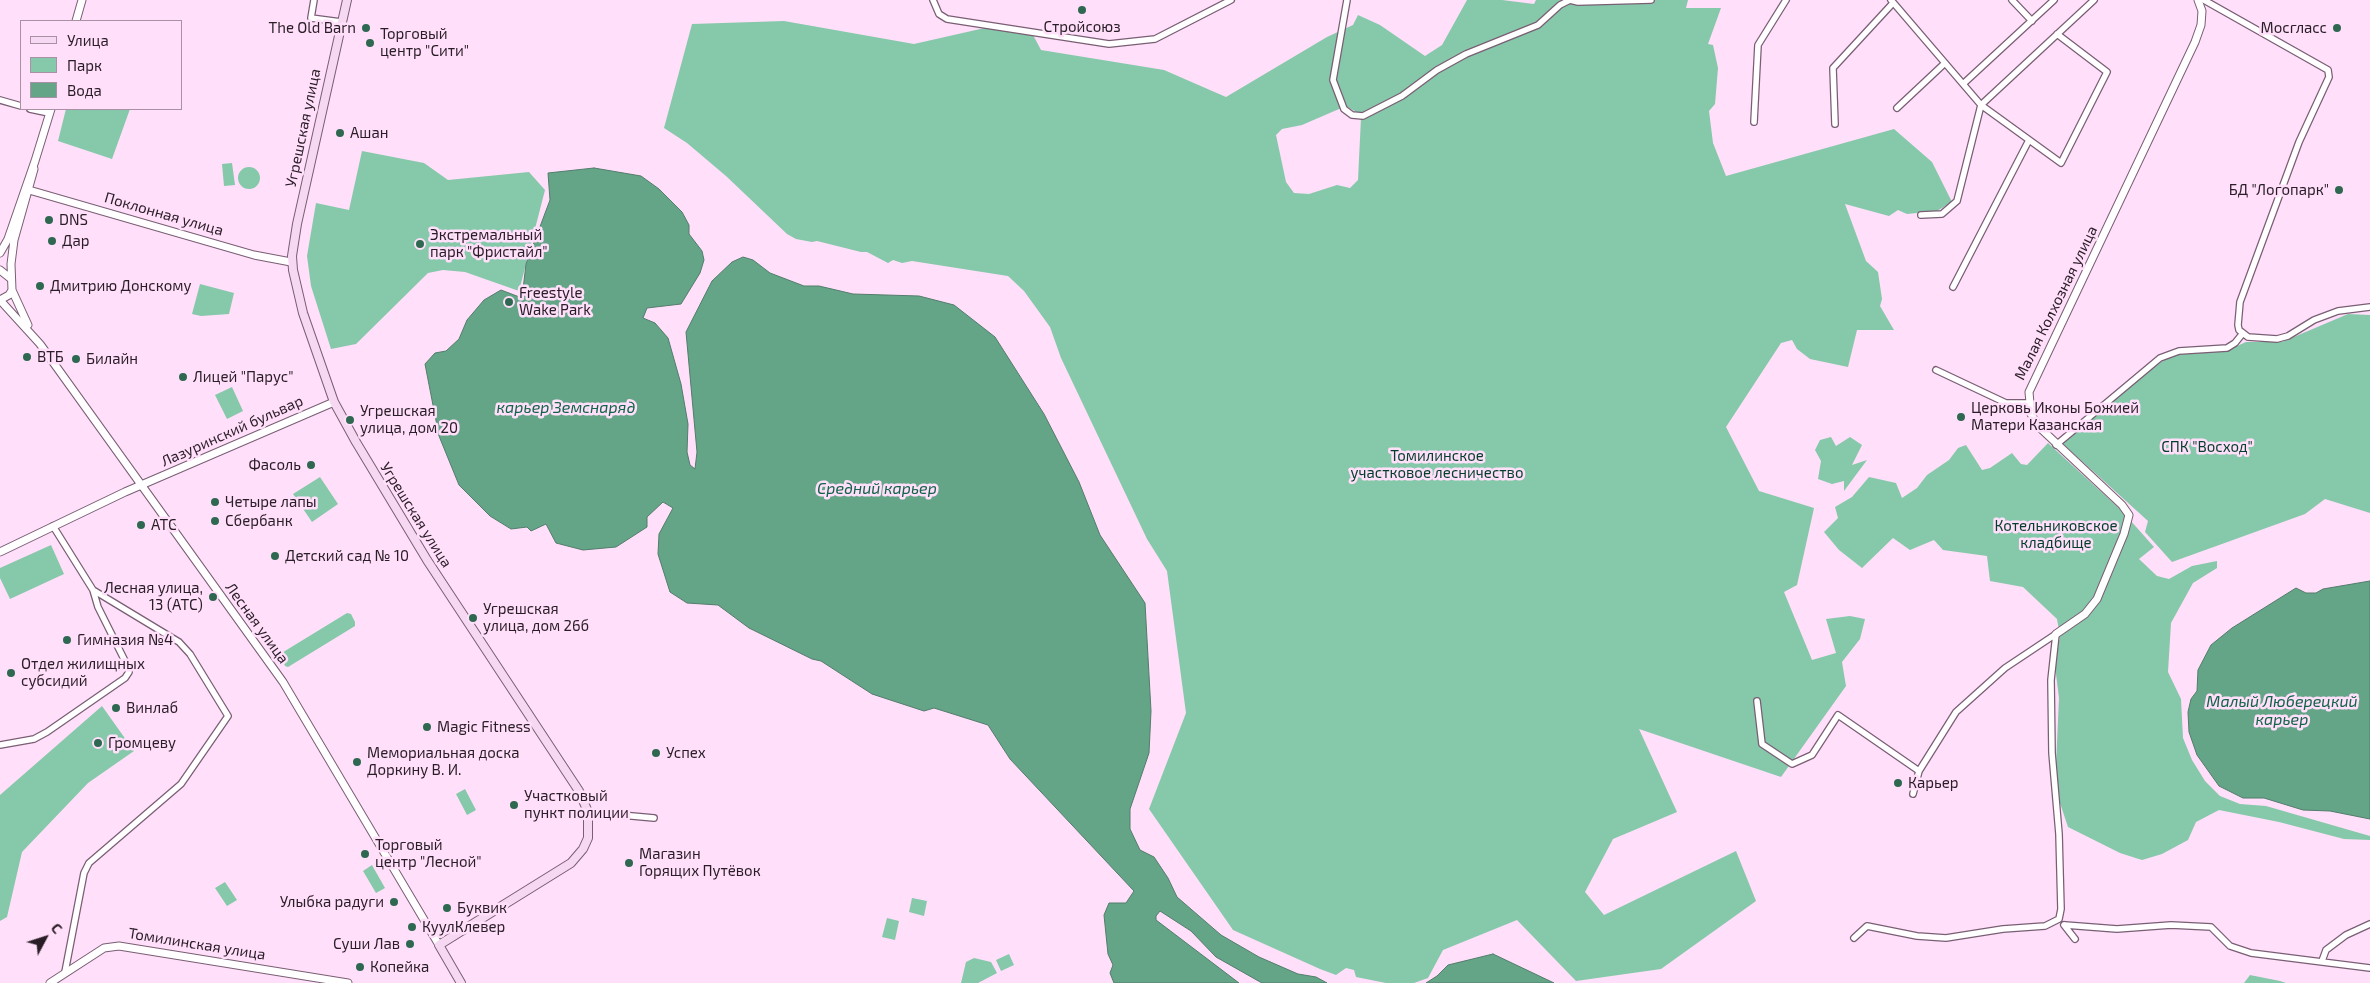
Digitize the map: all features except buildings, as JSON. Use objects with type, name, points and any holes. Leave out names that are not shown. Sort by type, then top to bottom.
[{"type":"main road","name":"Угрешская улица","points":[[347,0],[297,224],[291,262],[303,312],[334,402],[393,505],[571,779],[588,812],[588,838],[583,849],[571,863],[439,945]]},
{"type":"main road","name":"Лесная улица","points":[[439,945],[459,982]]},
{"type":"street","points":[[76,20],[82,0]]},
{"type":"street","points":[[314,0],[311,18],[342,22]]},
{"type":"street","points":[[932,0],[939,14],[948,19],[1114,44],[1144,42],[1165,35],[1231,0]]},
{"type":"street","points":[[1347,0],[1332,80],[1344,109],[1352,115],[1363,116],[1402,96],[1437,70],[1466,54],[1538,24],[1560,5],[1570,0],[1578,2],[1651,0]]},
{"type":"street","points":[[1754,122],[1758,45],[1786,0]]},
{"type":"street","points":[[2012,0],[2032,20]]},
{"type":"street","points":[[1963,84],[2054,0]]},
{"type":"street","points":[[1921,215],[1942,214],[1957,201],[1981,105],[2094,0]]},
{"type":"street","name":"Малая Колхозная улица","points":[[2056,634],[2085,614],[2097,598],[2124,534],[2129,515],[2122,505],[2038,426],[2031,414],[2028,403],[2029,392],[2195,42],[2201,26],[2202,11],[2198,0]]},
{"type":"street","points":[[2204,0],[2328,70],[2328,77],[2299,142],[2240,302],[2238,325],[2242,333],[2248,338],[2277,339],[2288,336],[2314,320],[2338,311],[2370,307]]},
{"type":"street","points":[[1835,124],[1833,68],[1892,1],[1981,105],[2061,163],[2107,72],[2057,34]]},
{"type":"street","points":[[1897,108],[1945,63]]},
{"type":"street","points":[[0,100],[20,106]]},
{"type":"street","points":[[0,252],[8,239],[35,162],[50,111]]},
{"type":"street","points":[[1953,287],[2028,140]]},
{"type":"street","points":[[30,330],[12,290],[10,278],[14,240],[35,162]]},
{"type":"street","name":"Поклонная улица","points":[[29,190],[254,255],[291,262]]},
{"type":"street","points":[[0,270],[10,278]]},
{"type":"street","points":[[0,300],[9,295],[12,290]]},
{"type":"street","name":"Лесная улица","points":[[0,300],[30,330],[283,682],[439,945]]},
{"type":"street","points":[[2056,444],[2160,358],[2179,351],[2227,348],[2235,343],[2242,333]]},
{"type":"street","points":[[1936,370],[2006,403],[2028,403]]},
{"type":"street","name":"Лазуринский бульвар","points":[[0,552],[142,485],[334,402]]},
{"type":"street","points":[[0,745],[34,739],[48,732],[125,678],[129,672],[98,606],[93,590],[53,526]]},
{"type":"street","points":[[65,972],[84,873],[89,863],[181,784],[228,716],[190,654],[179,642],[93,590]]},
{"type":"street","points":[[1913,794],[1919,771],[1956,712],[2005,668],[2056,634]]},
{"type":"street","points":[[2056,634],[2051,670],[2052,753],[2059,834],[2061,909],[2059,919]]},
{"type":"street","points":[[1757,701],[1762,744],[1792,764],[1812,754],[1838,716],[1919,771]]},
{"type":"street","points":[[588,812],[654,818]]},
{"type":"street","points":[[2059,919],[2075,939]]},
{"type":"street","points":[[1854,938],[1867,926],[1917,936],[1946,938],[2003,929],[2045,926],[2059,919]]},
{"type":"street","points":[[2322,961],[2326,950],[2346,935],[2370,924]]},
{"type":"street","points":[[2065,925],[2116,929],[2171,925],[2211,927],[2230,946],[2251,953],[2370,968]]},
{"type":"street","name":"Томилинская улица","points":[[50,983],[104,948],[119,946],[348,983]]},
{"type":"green space","name":"Томилинское участковое лесничество","points":[[1467,0],[1502,0],[1534,4],[1536,0],[1688,0],[1686,8],[1721,8],[1708,44],[1713,45],[1718,68],[1715,104],[1709,111],[1713,143],[1726,176],[1894,129],[1932,162],[1952,202],[1937,211],[1907,214],[1898,210],[1889,216],[1845,204],[1866,261],[1878,272],[1882,299],[1880,306],[1894,330],[1857,330],[1848,367],[1810,359],[1797,349],[1792,340],[1781,343],[1726,427],[1759,491],[1814,508],[1797,585],[1784,592],[1812,660],[1836,653],[1826,619],[1850,616],[1865,619],[1860,639],[1842,662],[1846,686],[1781,777],[1639,729],[1677,812],[1613,839],[1585,892],[1604,915],[1736,851],[1756,901],[1661,969],[1576,981],[1517,920],[1443,950],[1428,978],[1414,983],[1386,983],[1356,977],[1354,970],[1346,968],[1336,975],[1233,930],[1149,809],[1186,713],[1167,571],[1147,539],[1061,358],[1050,327],[1024,291],[1008,276],[912,261],[902,263],[893,260],[888,263],[867,252],[817,241],[796,239],[787,234],[726,176],[687,143],[664,128],[692,24],[784,21],[914,44],[989,27],[1032,33],[1041,50],[1164,70],[1226,97],[1327,37],[1353,25],[1358,15],[1380,25],[1425,56],[1442,45]],"holes":[[[1346,106],[1358,113],[1361,118],[1358,180],[1350,188],[1337,185],[1309,194],[1294,193],[1286,182],[1276,135],[1282,129],[1302,125]]]},
{"type":"green space","points":[[66,110],[130,110],[112,159],[58,141]]},
{"type":"green space","name":"Экстремальный парк \"Фристайл\"","points":[[362,151],[424,163],[448,180],[529,172],[545,190],[519,291],[465,272],[443,270],[428,273],[356,344],[331,349],[311,286],[307,256],[316,203],[349,210]]},
{"type":"green space","points":[[232,163],[235,185],[224,186],[222,164]]},
{"type":"green space","points":[[249,167],[257,170],[260,178],[257,186],[249,189],[241,186],[238,178],[241,170]]},
{"type":"green space","points":[[200,284],[234,293],[229,314],[201,316],[192,314]]},
{"type":"green space","name":"СПК \"Восход\"","points":[[2348,314],[2370,315],[2370,513],[2325,499],[2305,514],[2172,562],[2145,532],[2148,521],[2063,444],[2064,440],[2153,367],[2173,355],[2228,350],[2246,342],[2282,342]]},
{"type":"green space","points":[[232,387],[243,411],[227,419],[215,395]]},
{"type":"green space","points":[[1831,437],[1836,446],[1850,437],[1862,445],[1852,465],[1867,460],[1844,491],[1844,481],[1832,484],[1818,479],[1821,461],[1815,450],[1820,440]]},
{"type":"green space","name":"Котельниковское кладбище","points":[[2048,443],[2122,511],[2154,547],[2139,559],[2157,576],[2169,579],[2192,566],[2217,561],[2217,568],[2193,583],[2171,623],[2168,672],[2181,699],[2183,738],[2192,760],[2205,781],[2220,796],[2240,804],[2266,806],[2370,836],[2370,840],[2344,839],[2279,822],[2219,810],[2196,822],[2188,840],[2162,854],[2142,860],[2120,853],[2068,827],[2060,803],[2056,765],[2059,698],[2055,666],[2060,636],[2057,619],[2023,587],[1990,581],[1987,556],[1943,550],[1934,540],[1910,550],[1893,538],[1862,568],[1839,550],[1824,532],[1838,518],[1835,507],[1852,497],[1869,477],[1896,483],[1902,498],[1917,488],[1927,475],[1949,460],[1958,448],[1966,445],[1982,470],[1990,468],[2012,453],[2021,464],[2027,465]]},
{"type":"green space","points":[[320,477],[338,504],[312,522],[293,494]]},
{"type":"green space","points":[[51,545],[64,574],[10,599],[0,578],[0,568]]},
{"type":"green space","points":[[347,613],[351,614],[355,626],[288,667],[285,666],[280,654]]},
{"type":"green space","points":[[102,706],[134,751],[88,783],[22,852],[7,917],[0,921],[0,795]]},
{"type":"green space","points":[[465,789],[476,810],[467,815],[456,794]]},
{"type":"green space","points":[[372,865],[385,888],[376,893],[363,871]]},
{"type":"green space","points":[[225,882],[237,900],[227,906],[215,888]]},
{"type":"green space","points":[[912,898],[927,901],[924,916],[909,912]]},
{"type":"green space","points":[[887,918],[899,921],[895,940],[882,937]]},
{"type":"green space","points":[[1009,954],[1014,965],[1001,971],[996,960]]},
{"type":"green space","points":[[974,958],[991,962],[997,973],[978,983],[961,983],[966,962]]},
{"type":"green space","points":[[2250,975],[2280,981],[2286,983],[2244,983]]},
{"type":"water","name":"Средний карьер","points":[[594,168],[641,176],[659,189],[682,212],[689,225],[689,234],[702,251],[704,260],[700,273],[681,304],[647,308],[643,318],[655,323],[668,338],[681,384],[688,424],[687,452],[690,465],[695,469],[697,452],[686,332],[712,281],[732,262],[743,257],[753,260],[770,273],[804,286],[819,286],[853,294],[919,296],[954,305],[995,337],[1044,414],[1079,482],[1100,535],[1145,603],[1151,711],[1149,753],[1130,809],[1130,829],[1140,850],[1154,857],[1168,878],[1177,897],[1221,935],[1259,957],[1298,974],[1316,977],[1327,983],[1262,983],[1216,957],[1191,931],[1160,911],[1156,916],[1156,920],[1239,983],[1114,983],[1110,973],[1113,965],[1108,954],[1104,915],[1109,903],[1126,903],[1134,891],[1010,759],[988,725],[934,708],[924,711],[872,694],[821,661],[812,659],[749,628],[718,605],[687,603],[670,592],[658,554],[659,534],[673,508],[663,502],[647,517],[647,527],[616,547],[583,550],[556,543],[546,524],[531,531],[527,527],[511,529],[490,516],[459,485],[439,436],[425,364],[435,353],[446,351],[459,339],[467,320],[484,300],[501,290],[522,298],[526,264],[550,200],[548,173]]},
{"type":"water","name":"Малый Люберецкий карьер","points":[[2370,581],[2370,819],[2330,811],[2303,810],[2264,798],[2243,798],[2219,786],[2197,755],[2189,732],[2188,712],[2191,699],[2197,691],[2198,670],[2211,645],[2232,628],[2296,588],[2306,593],[2316,593],[2323,589]]},
{"type":"water","points":[[1493,954],[1554,983],[1426,983],[1437,976],[1448,965]]},
{"type":"place","name":"Стройсоюз","points":[[1082,10]]},
{"type":"place","name":"The Old Barn","points":[[366,28]]},
{"type":"place","name":"Мосгласс","points":[[2337,28]]},
{"type":"place","name":"Торговый центр \"Сити\"","points":[[370,43]]},
{"type":"place","name":"Ашан","points":[[340,133]]},
{"type":"place","name":"БД \"Логопарк\"","points":[[2339,190]]},
{"type":"place","name":"DNS","points":[[49,220]]},
{"type":"place","name":"Дар","points":[[52,241]]},
{"type":"place","name":"Экстремальный парк \"Фристайл\"","points":[[420,244]]},
{"type":"place","name":"Дмитрию Донскому","points":[[40,286]]},
{"type":"place","name":"Freestyle Wake Park","points":[[509,302]]},
{"type":"place","name":"ВТБ","points":[[27,357]]},
{"type":"place","name":"Билайн","points":[[76,359]]},
{"type":"place","name":"Лицей \"Парус\"","points":[[183,377]]},
{"type":"place","name":"Церковь Иконы Божией Матери Казанская","points":[[1961,417]]},
{"type":"place","name":"Угрешская улица, дом 20","points":[[350,420]]},
{"type":"place","name":"Фасоль","points":[[311,465]]},
{"type":"place","name":"Четыре лапы","points":[[215,502]]},
{"type":"place","name":"Сбербанк","points":[[215,521]]},
{"type":"place","name":"АТС","points":[[141,525]]},
{"type":"place","name":"Детский сад № 10","points":[[275,556]]},
{"type":"place","name":"Лесная улица, 13 (АТС)","points":[[213,597]]},
{"type":"place","name":"Угрешская улица, дом 26б","points":[[473,618]]},
{"type":"place","name":"Гимназия №4","points":[[67,640]]},
{"type":"place","name":"Отдел жилищных субсидий","points":[[11,673]]},
{"type":"place","name":"Винлаб","points":[[116,708]]},
{"type":"place","name":"Magic Fitness","points":[[427,727]]},
{"type":"place","name":"Громцеву","points":[[98,743]]},
{"type":"place","name":"Успех","points":[[656,753]]},
{"type":"place","name":"Мемориальная доска Доркину В. И.","points":[[357,762]]},
{"type":"place","name":"Карьер","points":[[1898,783]]},
{"type":"place","name":"Участковый пункт полиции","points":[[514,805]]},
{"type":"place","name":"Торговый центр \"Лесной\"","points":[[365,854]]},
{"type":"place","name":"Магазин Горящих Путёвок","points":[[629,863]]},
{"type":"place","name":"Улыбка радуги","points":[[394,902]]},
{"type":"place","name":"Буквик","points":[[447,908]]},
{"type":"place","name":"КуулКлевер","points":[[412,927]]},
{"type":"place","name":"Суши Лав","points":[[410,944]]},
{"type":"place","name":"Копейка","points":[[360,967]]},
{"type":"water label","name":"карьер Земснаряд","points":[[566,408]]}]
